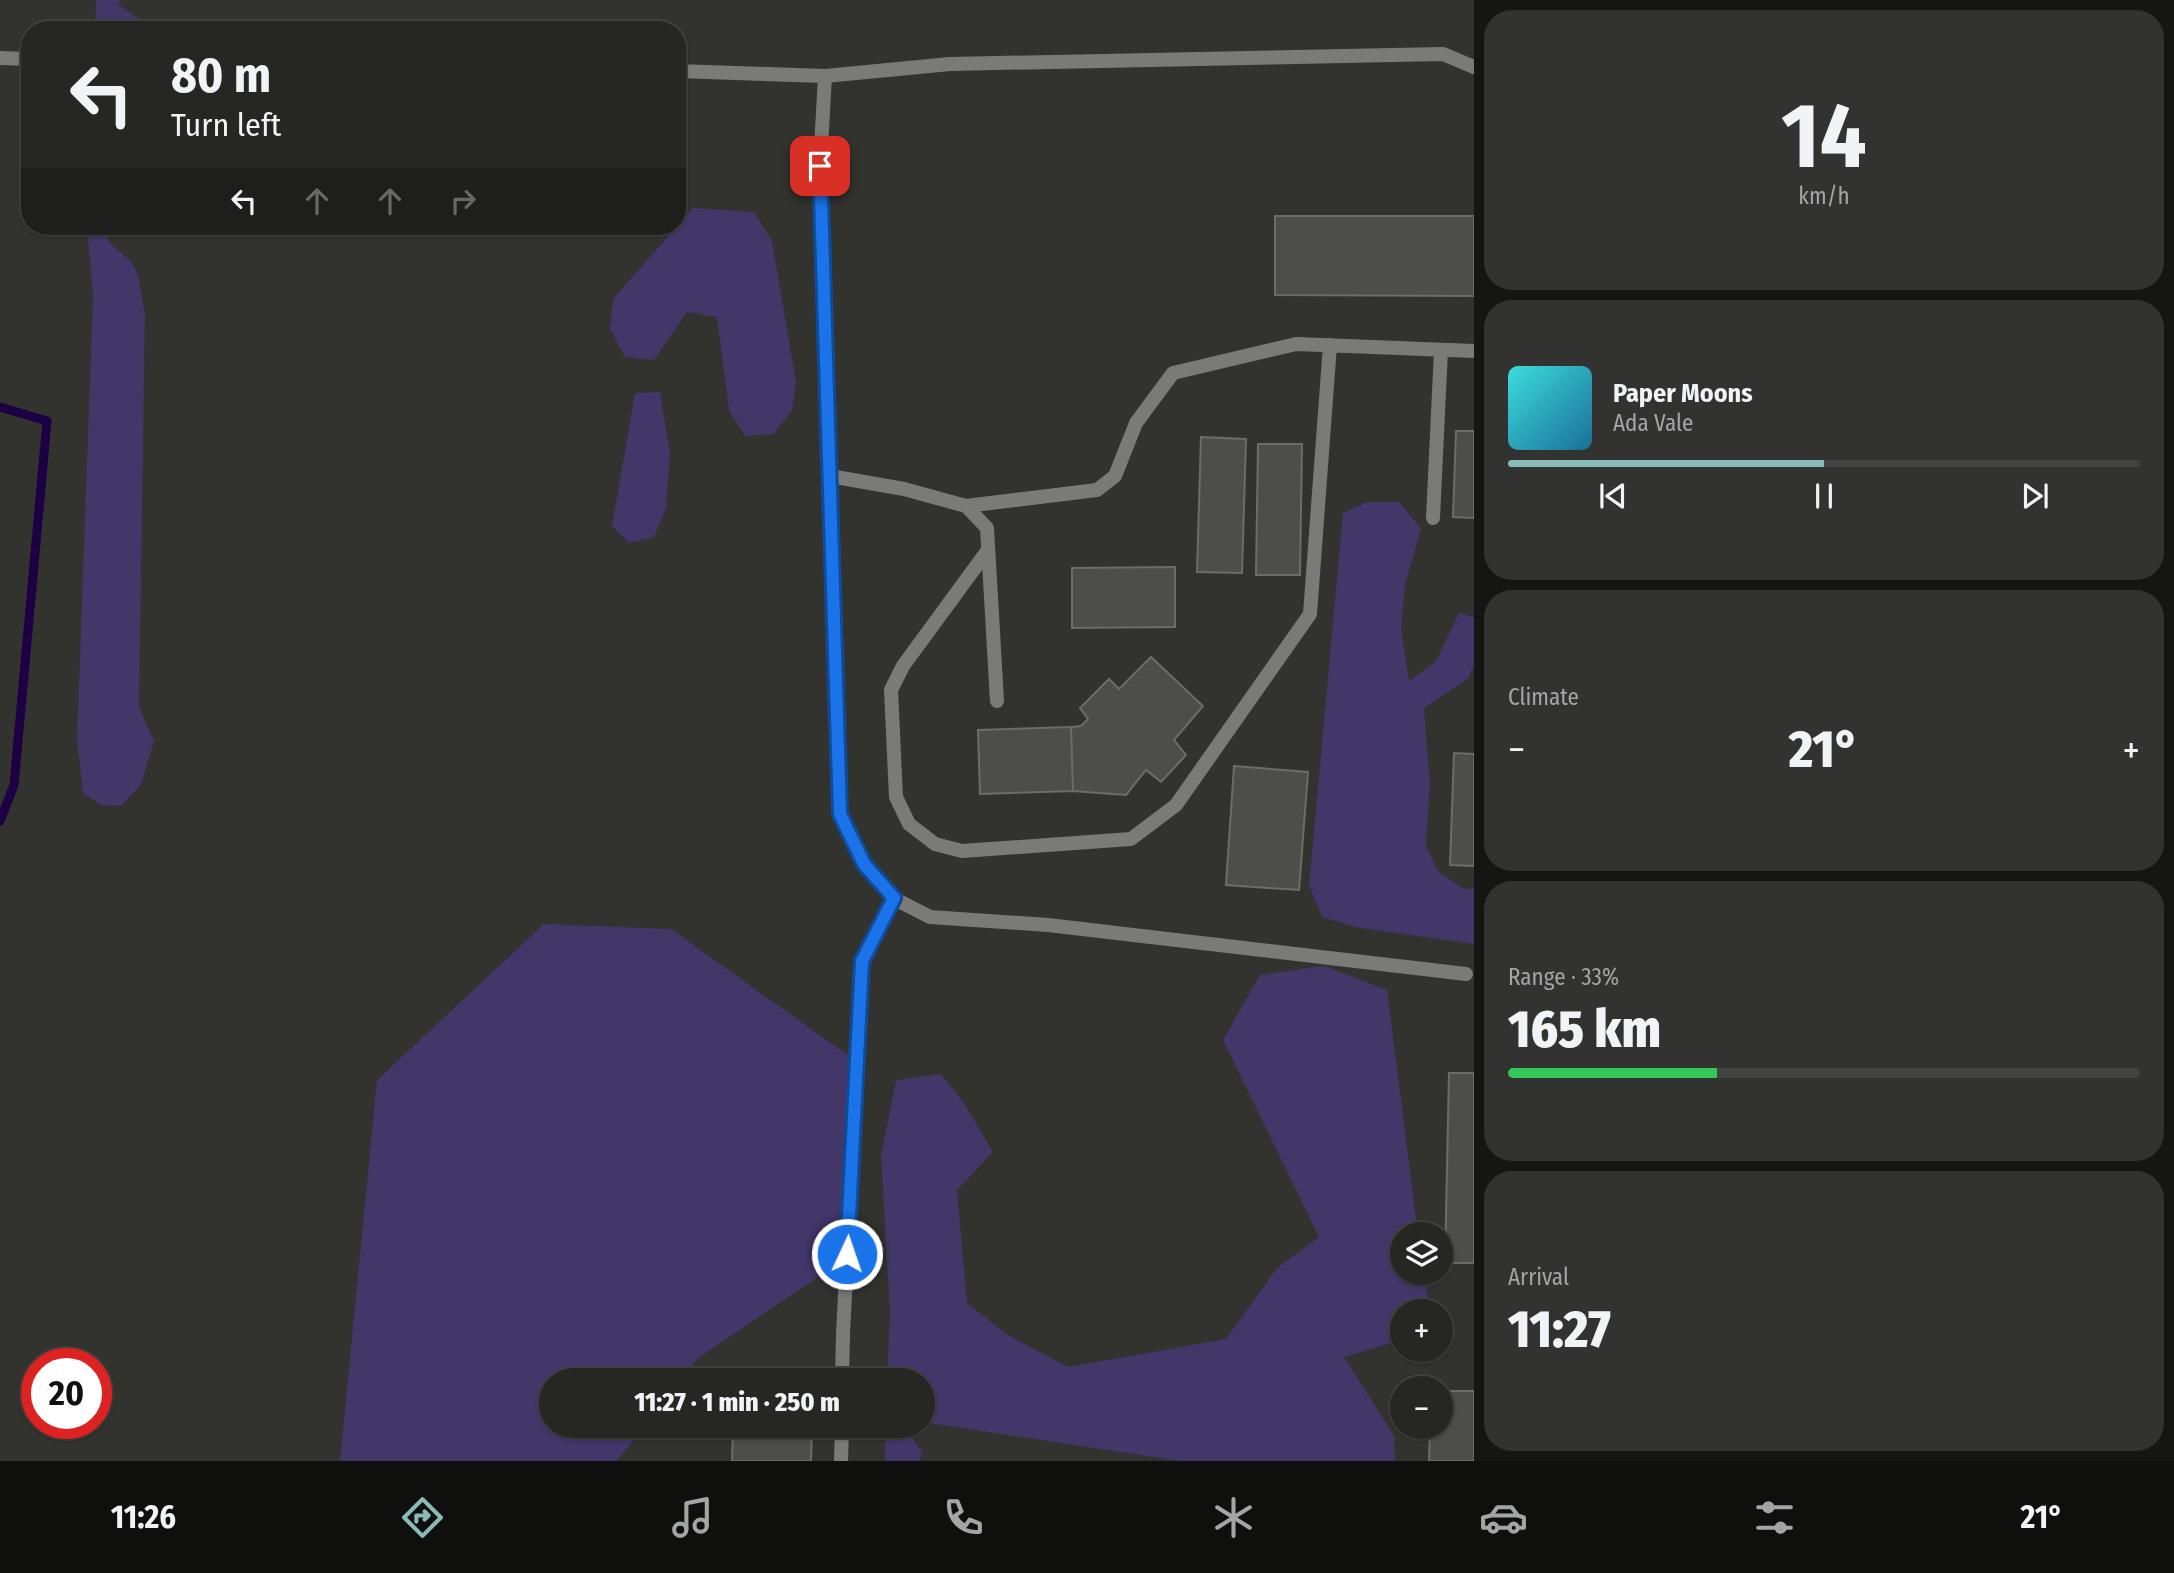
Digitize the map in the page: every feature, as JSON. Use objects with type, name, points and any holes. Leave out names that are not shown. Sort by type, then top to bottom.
[{"type":"lane","points":[[686,71],[825,76],[950,64],[1443,54],[1474,67]]},
{"type":"lane","points":[[0,58],[21,59]]},
{"type":"lane","points":[[825,76],[820,166],[840,814],[864,864],[894,898],[930,917],[1048,925],[1466,974]]},
{"type":"lane","points":[[830,476],[904,489],[966,506],[1097,490],[1115,476],[1136,423],[1172,373],[1296,344],[1474,351]]},
{"type":"lane","points":[[988,550],[903,666],[891,690],[896,797],[909,824],[935,844],[962,851],[1131,839],[1175,805],[1310,614],[1329,345]]},
{"type":"lane","points":[[1433,518],[1441,350]]},
{"type":"lane","points":[[966,506],[987,528],[997,701]]},
{"type":"lane","points":[[843,1368],[862,961],[894,898]]},
{"type":"lane","points":[[841,1461],[842,1438]]},
{"type":"shaded area","points":[[96,0],[120,0],[119,5],[143,21],[95,21]]},
{"type":"shaded area","points":[[693,208],[754,212],[772,241],[796,382],[792,410],[774,434],[745,436],[729,410],[717,317],[687,312],[654,360],[625,357],[610,329],[613,299],[669,235],[686,235],[686,216]]},
{"type":"shaded area","points":[[88,235],[105,235],[133,265],[145,313],[139,707],[154,741],[141,785],[121,806],[101,805],[83,793],[77,739],[93,296]]},
{"type":"shaded area","points":[[660,392],[670,453],[666,508],[654,537],[629,543],[612,526],[635,393]]},
{"type":"shaded area","points":[[1367,502],[1399,502],[1421,528],[1405,585],[1401,629],[1409,681],[1436,661],[1459,613],[1474,617],[1474,665],[1468,679],[1424,708],[1430,784],[1426,846],[1438,871],[1464,889],[1474,888],[1474,944],[1355,927],[1322,917],[1309,885],[1343,513]]},
{"type":"shaded area","points":[[544,924],[671,929],[853,1059],[843,1260],[697,1359],[690,1368],[539,1368],[539,1438],[635,1438],[617,1461],[340,1461],[377,1080]]},
{"type":"shaded area","points":[[1324,966],[1387,990],[1416,1222],[1390,1222],[1390,1285],[1426,1285],[1429,1299],[1390,1299],[1390,1344],[1344,1357],[1390,1430],[1390,1439],[1394,1439],[1395,1461],[1180,1461],[935,1424],[935,1368],[888,1368],[890,1311],[881,1157],[896,1080],[941,1074],[964,1103],[993,1152],[957,1190],[967,1303],[1008,1335],[1068,1367],[1226,1339],[1277,1268],[1319,1237],[1223,1040],[1260,975]]},
{"type":"shaded area","points":[[891,1438],[912,1438],[922,1452],[920,1461],[885,1461],[885,1442]]},
{"type":"building","points":[[1275,216],[1474,216],[1474,296],[1275,295]]},
{"type":"building","points":[[1456,431],[1474,431],[1474,518],[1453,517]]},
{"type":"building","points":[[1201,437],[1246,439],[1242,573],[1197,572]]},
{"type":"building","points":[[1258,444],[1302,444],[1300,575],[1256,575]]},
{"type":"building","points":[[1175,567],[1175,627],[1072,628],[1072,568]]},
{"type":"building","points":[[1151,657],[1203,706],[1174,740],[1186,755],[1161,782],[1146,770],[1126,795],[1073,791],[1071,727],[1081,726],[1088,719],[1080,708],[1109,679],[1119,689]]},
{"type":"building","points":[[1071,727],[1073,791],[980,794],[978,730]]},
{"type":"building","points":[[1454,753],[1474,754],[1474,866],[1450,865]]},
{"type":"building","points":[[1234,766],[1308,772],[1299,890],[1226,885]]},
{"type":"building","points":[[1449,1073],[1474,1073],[1474,1263],[1453,1263],[1453,1222],[1446,1222]]},
{"type":"building","points":[[1453,1391],[1474,1391],[1474,1461],[1429,1461],[1430,1439],[1453,1439]]},
{"type":"building","points":[[733,1438],[812,1438],[811,1461],[732,1461]]},
{"type":"waterway","points":[[0,407],[47,421],[14,785],[0,821]]},
{"type":"route","points":[[820,166],[840,814],[864,864],[894,898],[862,961],[847,1254]]}]
